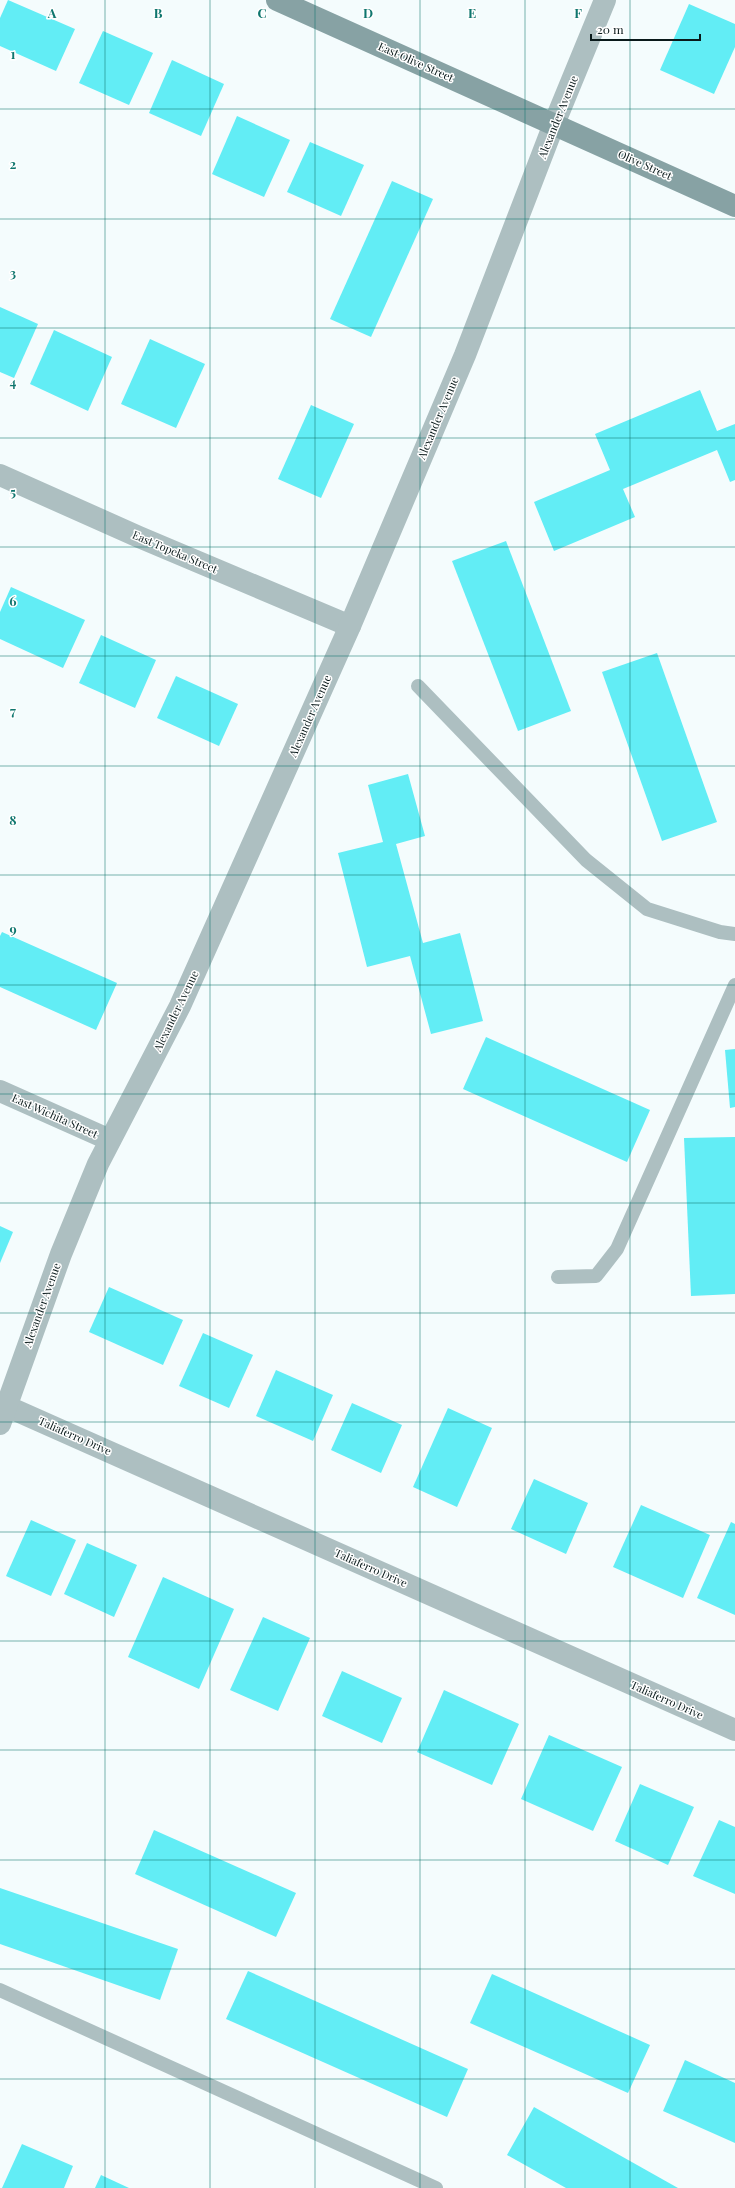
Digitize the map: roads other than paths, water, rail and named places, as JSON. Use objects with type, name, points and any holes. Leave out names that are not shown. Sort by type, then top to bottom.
[{"type":"street","name":"East Olive Street","points":[[278,0],[554,124]]},
{"type":"street","name":"Alexander Avenue","points":[[3,1415],[61,1254],[98,1164],[180,1006],[350,626],[465,355],[554,124],[605,0]]},
{"type":"street","name":"Olive Street","points":[[554,124],[735,206]]},
{"type":"street","name":"East Topeka Street","points":[[0,475],[139,538],[350,626]]},
{"type":"street","name":"East Wichita Street","points":[[0,1091],[110,1140]]},
{"type":"street","name":"Taliaferro Drive","points":[[3,1415],[735,1730]]},
{"type":"lane","points":[[418,686],[586,860],[641,904],[647,908],[676,918],[720,932],[735,934]]},
{"type":"lane","points":[[558,1277],[596,1276],[617,1249],[735,985]]},
{"type":"lane","points":[[0,1990],[436,2188]]}]
